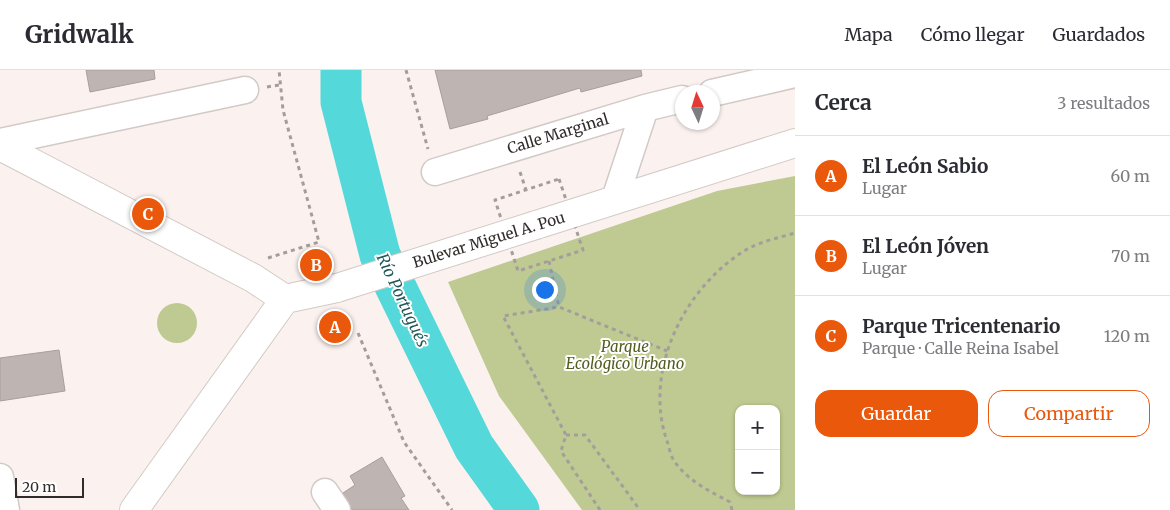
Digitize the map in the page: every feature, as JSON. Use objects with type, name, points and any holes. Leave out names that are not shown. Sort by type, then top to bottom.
[{"type":"main road","name":"Bulevar Miguel A. Pou","points":[[285,299],[337,288],[795,143]]},
{"type":"main road","points":[[0,146],[253,278],[285,299],[134,510]]},
{"type":"street","points":[[720,91],[795,74]]},
{"type":"street","points":[[0,142],[245,90]]},
{"type":"street","name":"Calle Marginal","points":[[435,172],[645,108],[675,101]]},
{"type":"street","points":[[615,199],[645,108]]},
{"type":"street","points":[[0,477],[6,510]]},
{"type":"path","points":[[253,278],[266,259],[319,242],[283,110],[279,70]]},
{"type":"path","points":[[406,70],[435,172]]},
{"type":"path","points":[[506,234],[518,271],[583,250],[571,215]]},
{"type":"path","points":[[732,510],[730,502],[697,485],[674,459],[662,424],[660,389],[667,351],[685,312],[713,275],[743,252],[774,238],[795,233]]},
{"type":"path","points":[[549,261],[559,307]]},
{"type":"path","points":[[600,510],[561,451],[566,435],[503,316],[559,307],[667,351]]},
{"type":"path","points":[[358,333],[404,442],[452,510]]},
{"type":"path","points":[[566,435],[585,435],[640,510]]},
{"type":"green space","name":"Parque Ecológico Urbano","points":[[795,176],[795,510],[582,510],[499,396],[448,282],[717,191]]},
{"type":"green space","points":[[181,303],[188,306],[194,312],[197,323],[196,331],[188,340],[181,343],[173,343],[166,340],[158,331],[157,319],[160,312],[169,304]]},
{"type":"building","points":[[86,70],[154,70],[155,79],[90,92]]},
{"type":"building","points":[[435,70],[641,70],[642,76],[581,92],[580,88],[487,116],[488,119],[450,129]]},
{"type":"building","points":[[59,350],[65,391],[0,401],[0,358]]},
{"type":"building","points":[[382,457],[405,496],[401,498],[409,510],[352,510],[343,493],[355,485],[350,476]]},
{"type":"waterway","name":"Río Portugués","points":[[341,70],[341,102],[380,255],[474,447],[519,510]]},
{"type":"place","name":"Parque Tricentenario","points":[[148,214]]},
{"type":"place","name":"El León Jóven","points":[[316,265]]},
{"type":"place","name":"El León Sabio","points":[[335,327]]}]
